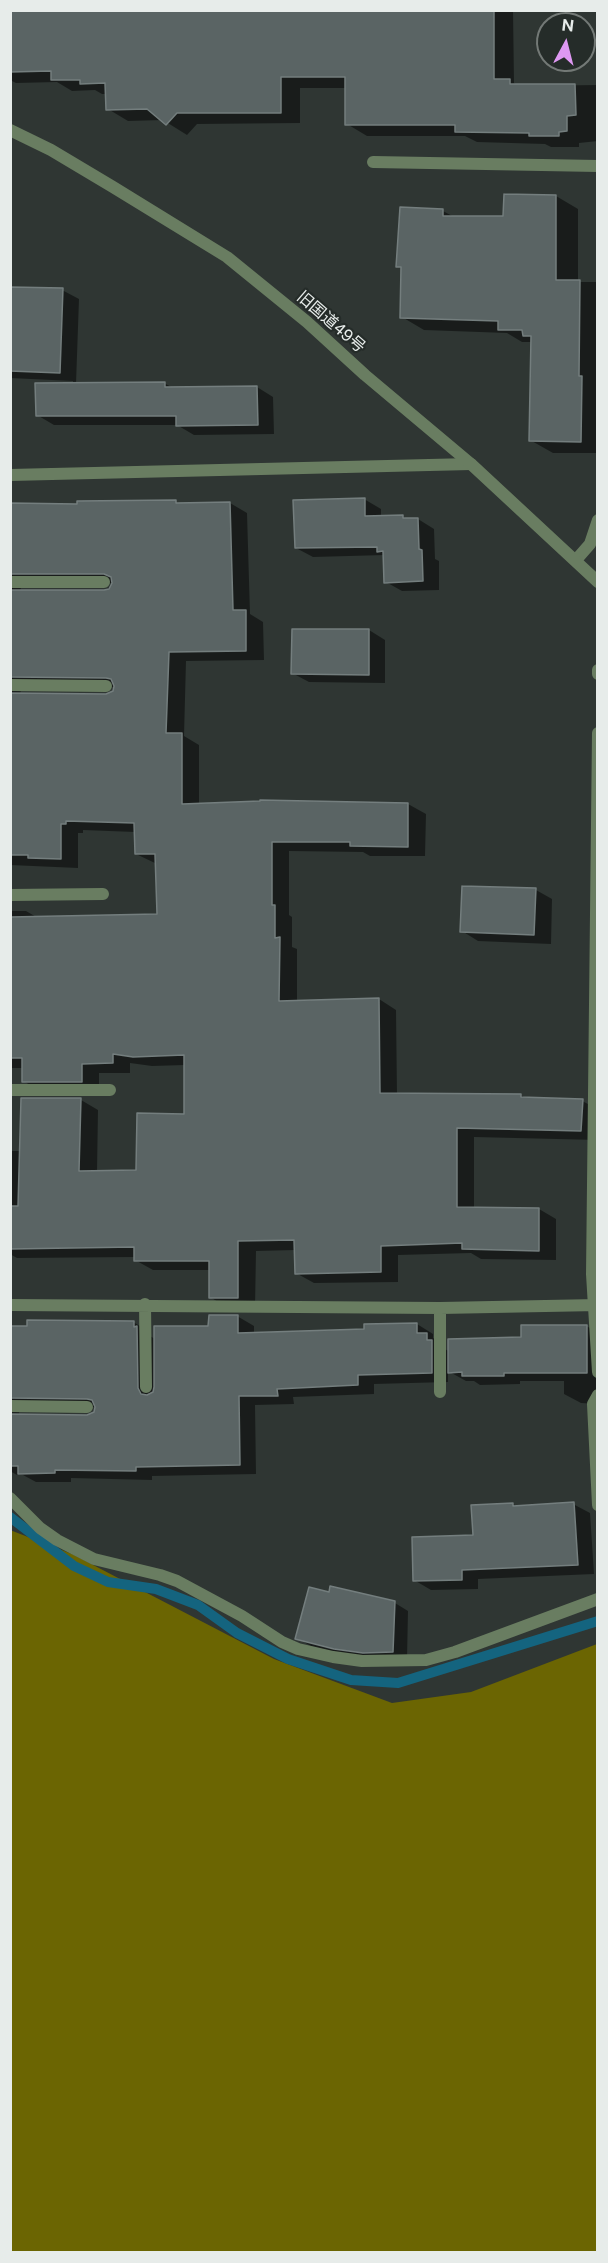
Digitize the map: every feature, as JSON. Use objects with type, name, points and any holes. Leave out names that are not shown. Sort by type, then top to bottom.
[{"type":"street","name":"旧国道49号","points":[[10,130],[51,150],[104,181],[227,257],[307,322],[365,375],[471,464],[597,582]]},
{"type":"street","points":[[373,162],[597,166]]},
{"type":"street","points":[[10,474],[471,464]]},
{"type":"street","points":[[576,560],[590,544],[597,520]]},
{"type":"street","points":[[10,582],[104,582]]},
{"type":"street","points":[[10,685],[106,686]]},
{"type":"street","points":[[597,733],[595,1305],[597,1372]]},
{"type":"street","points":[[10,895],[103,894]]},
{"type":"street","points":[[10,1090],[110,1090]]},
{"type":"street","points":[[10,1305],[145,1304],[440,1308],[595,1305]]},
{"type":"street","points":[[145,1304],[146,1388]]},
{"type":"street","points":[[440,1308],[440,1392]]},
{"type":"street","points":[[597,1395],[593,1404],[597,1505]]},
{"type":"street","points":[[10,1406],[87,1407]]},
{"type":"street","points":[[10,1498],[40,1528],[57,1540],[94,1559],[177,1581],[242,1616],[282,1642],[298,1649],[333,1657],[362,1661],[426,1660],[455,1652],[597,1599]]},
{"type":"shaded area","points":[[10,1530],[72,1554],[274,1659],[392,1703],[471,1692],[597,1644],[597,2252],[11,2252]]},
{"type":"building","points":[[10,10],[494,10],[494,79],[510,79],[510,84],[575,84],[576,115],[567,116],[567,131],[559,132],[559,136],[529,136],[529,133],[455,132],[455,125],[345,125],[345,77],[281,77],[281,113],[177,113],[166,125],[147,109],[106,110],[105,83],[80,84],[80,80],[51,80],[51,71],[10,72]]},
{"type":"building","points":[[504,194],[556,195],[556,280],[580,280],[581,442],[529,441],[531,336],[523,336],[522,330],[498,330],[498,321],[400,318],[401,267],[396,267],[400,207],[443,209],[443,216],[503,216]]},
{"type":"building","points":[[10,287],[63,288],[60,373],[10,371]]},
{"type":"building","points":[[165,382],[165,387],[257,386],[258,425],[176,426],[176,416],[36,416],[35,383]]},
{"type":"building","points":[[365,498],[365,516],[403,515],[403,518],[418,518],[423,581],[384,583],[383,551],[377,552],[377,547],[295,548],[293,500]]},
{"type":"building","points":[[176,500],[176,503],[230,502],[233,610],[246,610],[246,651],[169,652],[166,733],[182,733],[182,804],[260,800],[408,803],[408,847],[350,846],[350,842],[272,842],[272,905],[275,905],[275,938],[280,937],[279,1001],[379,998],[380,1093],[521,1094],[521,1097],[583,1099],[581,1131],[457,1128],[457,1207],[539,1208],[539,1251],[462,1249],[462,1243],[381,1246],[381,1272],[295,1274],[294,1240],[238,1241],[238,1298],[209,1298],[209,1261],[134,1261],[134,1247],[10,1249],[10,1206],[18,1206],[21,1098],[81,1098],[79,1171],[136,1170],[137,1113],[184,1114],[184,1055],[133,1057],[113,1054],[113,1063],[82,1064],[82,1082],[22,1082],[22,1058],[10,1058],[10,917],[157,914],[155,854],[135,854],[134,823],[66,821],[66,824],[61,824],[61,859],[10,855],[10,693],[106,694],[113,691],[114,686],[111,679],[106,678],[10,677],[10,590],[104,590],[109,589],[112,583],[111,577],[104,574],[10,574],[10,503],[77,504],[77,501]]},
{"type":"building","points":[[292,629],[369,629],[369,675],[291,674]]},
{"type":"building","points":[[462,886],[536,888],[534,935],[460,932]]},
{"type":"building","points":[[209,1315],[238,1315],[238,1333],[364,1329],[364,1324],[417,1323],[417,1333],[427,1333],[427,1340],[432,1340],[432,1373],[358,1375],[358,1385],[277,1389],[278,1396],[239,1396],[240,1465],[136,1467],[136,1471],[55,1470],[55,1473],[18,1474],[18,1466],[10,1466],[10,1414],[87,1415],[94,1412],[95,1407],[92,1400],[87,1399],[10,1398],[10,1326],[27,1326],[27,1320],[134,1321],[134,1327],[137,1326],[138,1388],[141,1394],[147,1395],[153,1392],[154,1387],[154,1326],[208,1326]]},
{"type":"building","points":[[521,1325],[587,1325],[587,1373],[504,1373],[504,1376],[462,1376],[462,1372],[448,1373],[448,1339],[521,1337]]},
{"type":"building","points":[[574,1502],[578,1565],[462,1570],[462,1580],[413,1581],[412,1537],[473,1535],[471,1505],[513,1503],[513,1506]]},
{"type":"building","points":[[330,1586],[395,1601],[393,1652],[363,1653],[334,1649],[295,1639],[309,1587],[329,1592]]},
{"type":"waterway","points":[[10,1517],[74,1566],[108,1582],[156,1589],[198,1605],[237,1633],[288,1659],[351,1680],[398,1683],[598,1621]]}]
